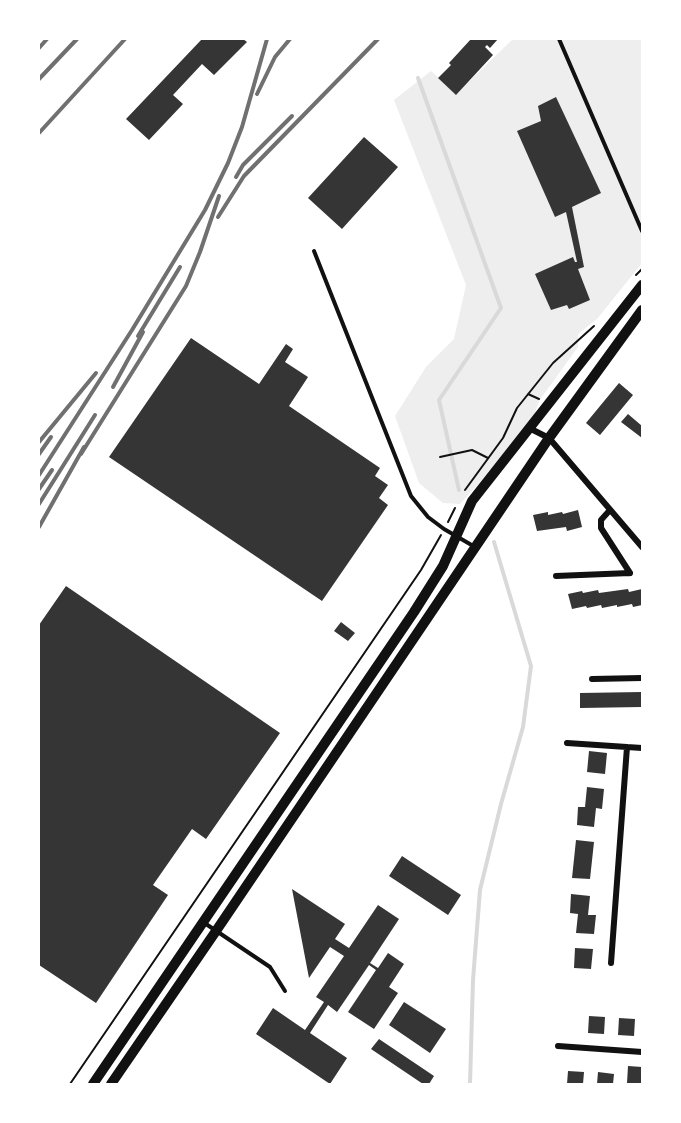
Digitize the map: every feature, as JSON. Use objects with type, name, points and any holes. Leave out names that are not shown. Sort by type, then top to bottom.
[{"type":"main road","points":[[93,1084],[414,612],[443,566],[472,501],[638,281]]},
{"type":"main road","points":[[111,1084],[549,438],[642,310]]},
{"type":"street","points":[[529,428],[549,438],[642,547]]},
{"type":"street","points":[[556,576],[630,573],[601,528],[601,520],[610,510]]},
{"type":"street","points":[[592,679],[642,678]]},
{"type":"street","points":[[567,743],[642,748]]},
{"type":"street","points":[[611,963],[627,747]]},
{"type":"street","points":[[558,1046],[642,1052]]},
{"type":"lane","points":[[559,39],[642,231]]},
{"type":"lane","points":[[314,251],[411,495],[428,517],[475,547]]},
{"type":"lane","points":[[203,922],[270,967],[285,991]]},
{"type":"path","points":[[638,281],[642,268]]},
{"type":"path","points":[[465,491],[502,438],[517,408],[528,394],[553,363],[598,323]]},
{"type":"path","points":[[528,394],[539,399]]},
{"type":"path","points":[[440,458],[472,450],[488,458]]},
{"type":"path","points":[[70,1084],[421,570],[460,501]]},
{"type":"shaded area","points":[[513,39],[642,39],[642,263],[597,319],[578,334],[578,347],[539,401],[534,416],[480,482],[460,504],[443,503],[419,483],[395,416],[426,367],[454,339],[466,285],[394,100],[431,71],[456,94]]},
{"type":"building","points":[[202,39],[243,39],[247,42],[214,75],[202,64],[173,95],[183,104],[149,140],[126,119]]},
{"type":"building","points":[[471,39],[498,39],[490,48],[487,45],[485,47],[493,55],[456,95],[438,78]]},
{"type":"building","points":[[556,97],[601,193],[572,207],[584,267],[578,269],[590,300],[569,309],[567,305],[551,310],[535,274],[573,257],[577,262],[566,212],[555,217],[517,131],[541,121],[538,106]]},
{"type":"building","points":[[364,137],[398,167],[342,229],[308,198]]},
{"type":"building","points":[[191,338],[259,384],[286,344],[293,349],[285,362],[308,377],[289,406],[380,468],[375,476],[388,485],[379,498],[388,505],[322,601],[109,457]]},
{"type":"building","points":[[619,383],[633,395],[600,435],[586,423]]},
{"type":"building","points":[[628,414],[642,426],[642,438],[621,422]]},
{"type":"building","points":[[578,510],[582,527],[567,531],[566,527],[537,531],[533,515],[548,512],[548,515],[562,512],[563,514]]},
{"type":"building","points":[[66,586],[280,733],[206,839],[192,829],[153,885],[168,895],[96,1003],[39,965],[39,625]]},
{"type":"building","points":[[628,589],[629,592],[642,589],[642,605],[617,607],[617,605],[602,608],[601,605],[572,609],[568,594],[582,591],[583,593],[598,590],[599,593]]},
{"type":"building","points":[[341,622],[355,633],[348,641],[334,631]]},
{"type":"building","points":[[642,692],[642,707],[580,708],[580,693]]},
{"type":"building","points":[[589,751],[607,753],[605,774],[587,772]]},
{"type":"building","points":[[587,787],[604,789],[602,809],[596,808],[594,827],[577,825],[578,807],[585,807]]},
{"type":"building","points":[[576,840],[594,842],[590,879],[572,878]]},
{"type":"building","points":[[402,856],[461,895],[448,915],[389,876]]},
{"type":"building","points":[[292,889],[345,924],[335,939],[349,948],[378,905],[399,919],[370,963],[378,968],[388,953],[404,964],[389,987],[398,993],[374,1029],[348,1012],[376,970],[369,965],[337,1012],[328,1005],[310,1033],[347,1058],[330,1084],[256,1034],[273,1008],[305,1030],[324,1002],[316,997],[344,956],[330,947],[309,978]]},
{"type":"building","points":[[571,894],[590,896],[588,915],[596,915],[594,934],[576,933],[578,914],[570,913]]},
{"type":"building","points":[[575,948],[593,949],[591,969],[574,968]]},
{"type":"building","points":[[404,1002],[446,1029],[430,1053],[389,1025]]},
{"type":"building","points":[[589,1016],[605,1017],[604,1034],[588,1033]]},
{"type":"building","points":[[619,1018],[635,1019],[634,1036],[618,1035]]},
{"type":"building","points":[[379,1039],[434,1076],[429,1084],[423,1084],[371,1049]]},
{"type":"building","points":[[628,1066],[642,1067],[642,1084],[627,1083]]},
{"type":"building","points":[[568,1071],[584,1072],[583,1084],[567,1084]]},
{"type":"building","points":[[598,1072],[614,1074],[613,1084],[597,1084]]},
{"type":"waterway","points":[[418,78],[501,308],[439,400],[459,490]]},
{"type":"waterway","points":[[470,1084],[473,980],[480,890],[523,727],[531,666],[494,542]]},
{"type":"railway","points":[[39,48],[47,39]]},
{"type":"railway","points":[[39,79],[77,39]]},
{"type":"railway","points":[[39,133],[125,39]]},
{"type":"railway","points":[[39,475],[132,330],[205,210],[228,163],[242,127],[267,39]]},
{"type":"railway","points":[[257,94],[275,57],[290,39]]},
{"type":"railway","points":[[218,217],[244,176],[378,39]]},
{"type":"railway","points":[[236,177],[243,165],[292,116]]},
{"type":"railway","points":[[81,454],[186,286],[219,196]]},
{"type":"railway","points":[[138,336],[180,267]]},
{"type":"railway","points":[[113,387],[143,332]]},
{"type":"railway","points":[[39,442],[96,373]]},
{"type":"railway","points":[[39,504],[95,415]]},
{"type":"railway","points":[[39,454],[51,437]]},
{"type":"railway","points":[[39,527],[84,447]]},
{"type":"railway","points":[[39,489],[52,470]]}]
